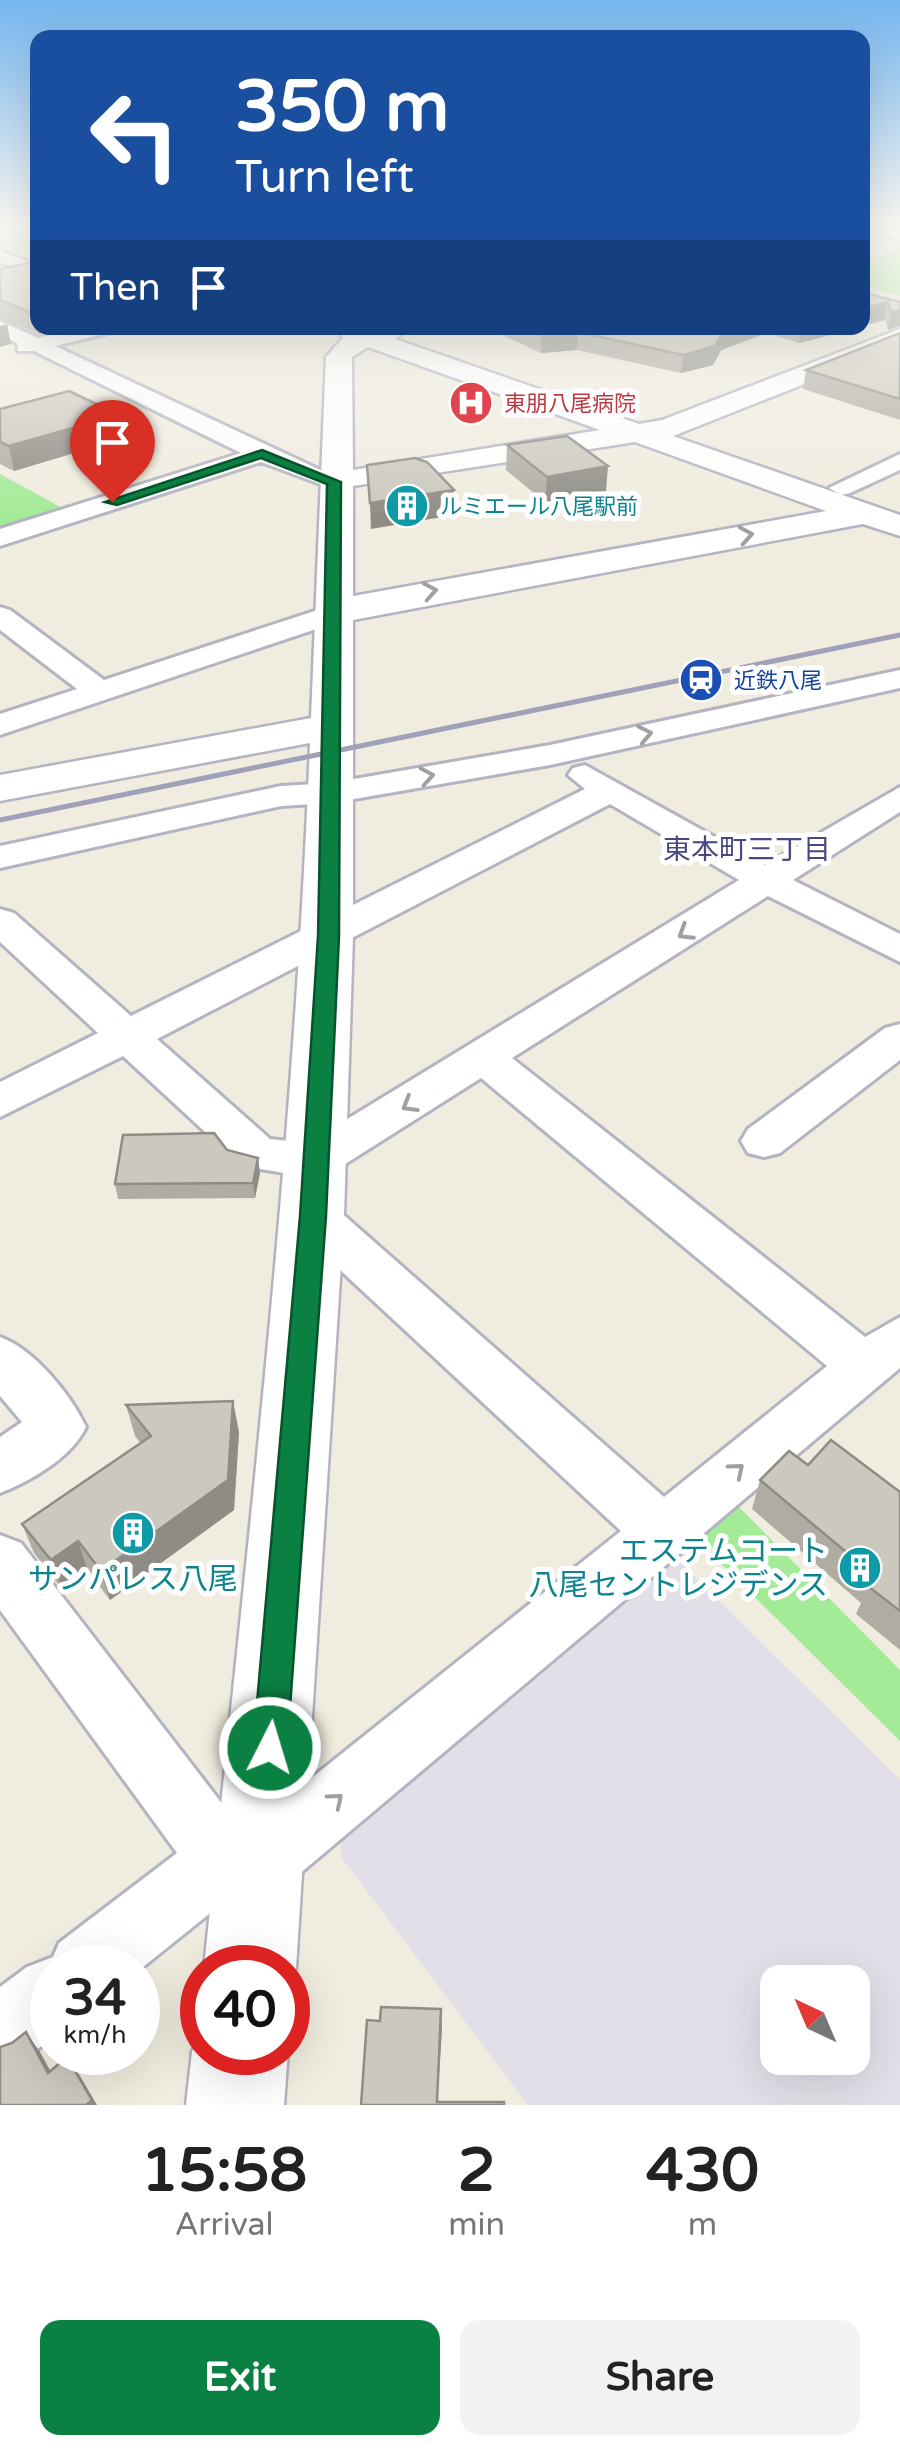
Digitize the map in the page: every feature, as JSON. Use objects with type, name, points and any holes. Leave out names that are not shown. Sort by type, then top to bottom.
[{"type":"street","points":[[0,327],[262,454],[334,482],[654,431],[896,341]]},
{"type":"street","points":[[0,353],[75,335]]},
{"type":"street","points":[[248,1945],[242,1861],[314,1189],[328,936],[339,356],[347,345],[364,335]]},
{"type":"street","points":[[378,335],[869,504],[900,526]]},
{"type":"street","points":[[92,398],[128,388]]},
{"type":"street","points":[[0,538],[262,454]]},
{"type":"street","points":[[0,725],[368,602],[869,504],[900,462]]},
{"type":"street","points":[[0,616],[100,692]]},
{"type":"street","points":[[0,653],[34,642]]},
{"type":"street","points":[[0,857],[280,796],[331,793],[550,755],[900,679]]},
{"type":"street","points":[[0,788],[329,727]]},
{"type":"street","points":[[550,755],[767,881],[900,950]]},
{"type":"street","points":[[0,1101],[610,790]]},
{"type":"street","points":[[314,1189],[485,1059],[900,797]]},
{"type":"street","points":[[0,920],[258,1154],[314,1189],[663,1533]]},
{"type":"street","points":[[764,1141],[900,1038]]},
{"type":"street","points":[[118,1945],[242,1861],[663,1533],[882,1352],[485,1059]]},
{"type":"street","points":[[0,1359],[59,1427],[0,1468]]},
{"type":"street","points":[[0,1562],[242,1861]]},
{"type":"street","points":[[0,2033],[30,2009]]},
{"type":"street","points":[[235,2105],[238,2075]]},
{"type":"shaded area","points":[[671,1553],[900,1780],[900,2105],[528,2105],[341,1857],[341,1806]]},
{"type":"green space","points":[[0,474],[66,510],[0,531]]},
{"type":"green space","points":[[734,1502],[900,1670],[900,1741],[694,1537]]},
{"type":"building","points":[[900,333],[900,399],[806,370]]},
{"type":"building","points":[[592,335],[721,335],[715,346],[683,355]]},
{"type":"building","points":[[69,391],[113,412],[105,414],[111,417],[9,446],[0,442],[0,409]]},
{"type":"building","points":[[567,436],[608,466],[547,477],[507,445]]},
{"type":"building","points":[[415,458],[427,462],[454,490],[370,503],[367,465]]},
{"type":"building","points":[[214,1133],[227,1150],[258,1158],[253,1183],[115,1184],[123,1135]]},
{"type":"building","points":[[233,1401],[228,1480],[101,1571],[78,1541],[51,1560],[22,1524],[151,1436],[126,1405]]},
{"type":"building","points":[[831,1440],[900,1492],[900,1611],[868,1586],[876,1577],[760,1480],[789,1451],[808,1465]]},
{"type":"building","points":[[381,2007],[441,2009],[437,2102],[504,2105],[361,2105],[367,2020],[380,2021]]},
{"type":"building","points":[[26,2032],[30,2039],[30,2075],[77,2075],[92,2100],[86,2105],[0,2105],[0,2047]]},
{"type":"railway","points":[[0,820],[900,635]]},
{"type":"place","name":"東朋八尾病院","points":[[471,403]]},
{"type":"place","name":"ルミエール八尾駅前","points":[[407,506]]},
{"type":"place","name":"近鉄八尾","points":[[701,680]]},
{"type":"place","name":"サンパレス八尾","points":[[133,1533]]},
{"type":"place","name":"エステムコート 八尾セントレジデンス","points":[[860,1568]]},
{"type":"district","name":"東本町三丁目","points":[[747,849]]},
{"type":"route","points":[[112,502],[262,454],[334,482],[336,613],[329,727],[328,936],[313,1216],[270,1748]]}]
